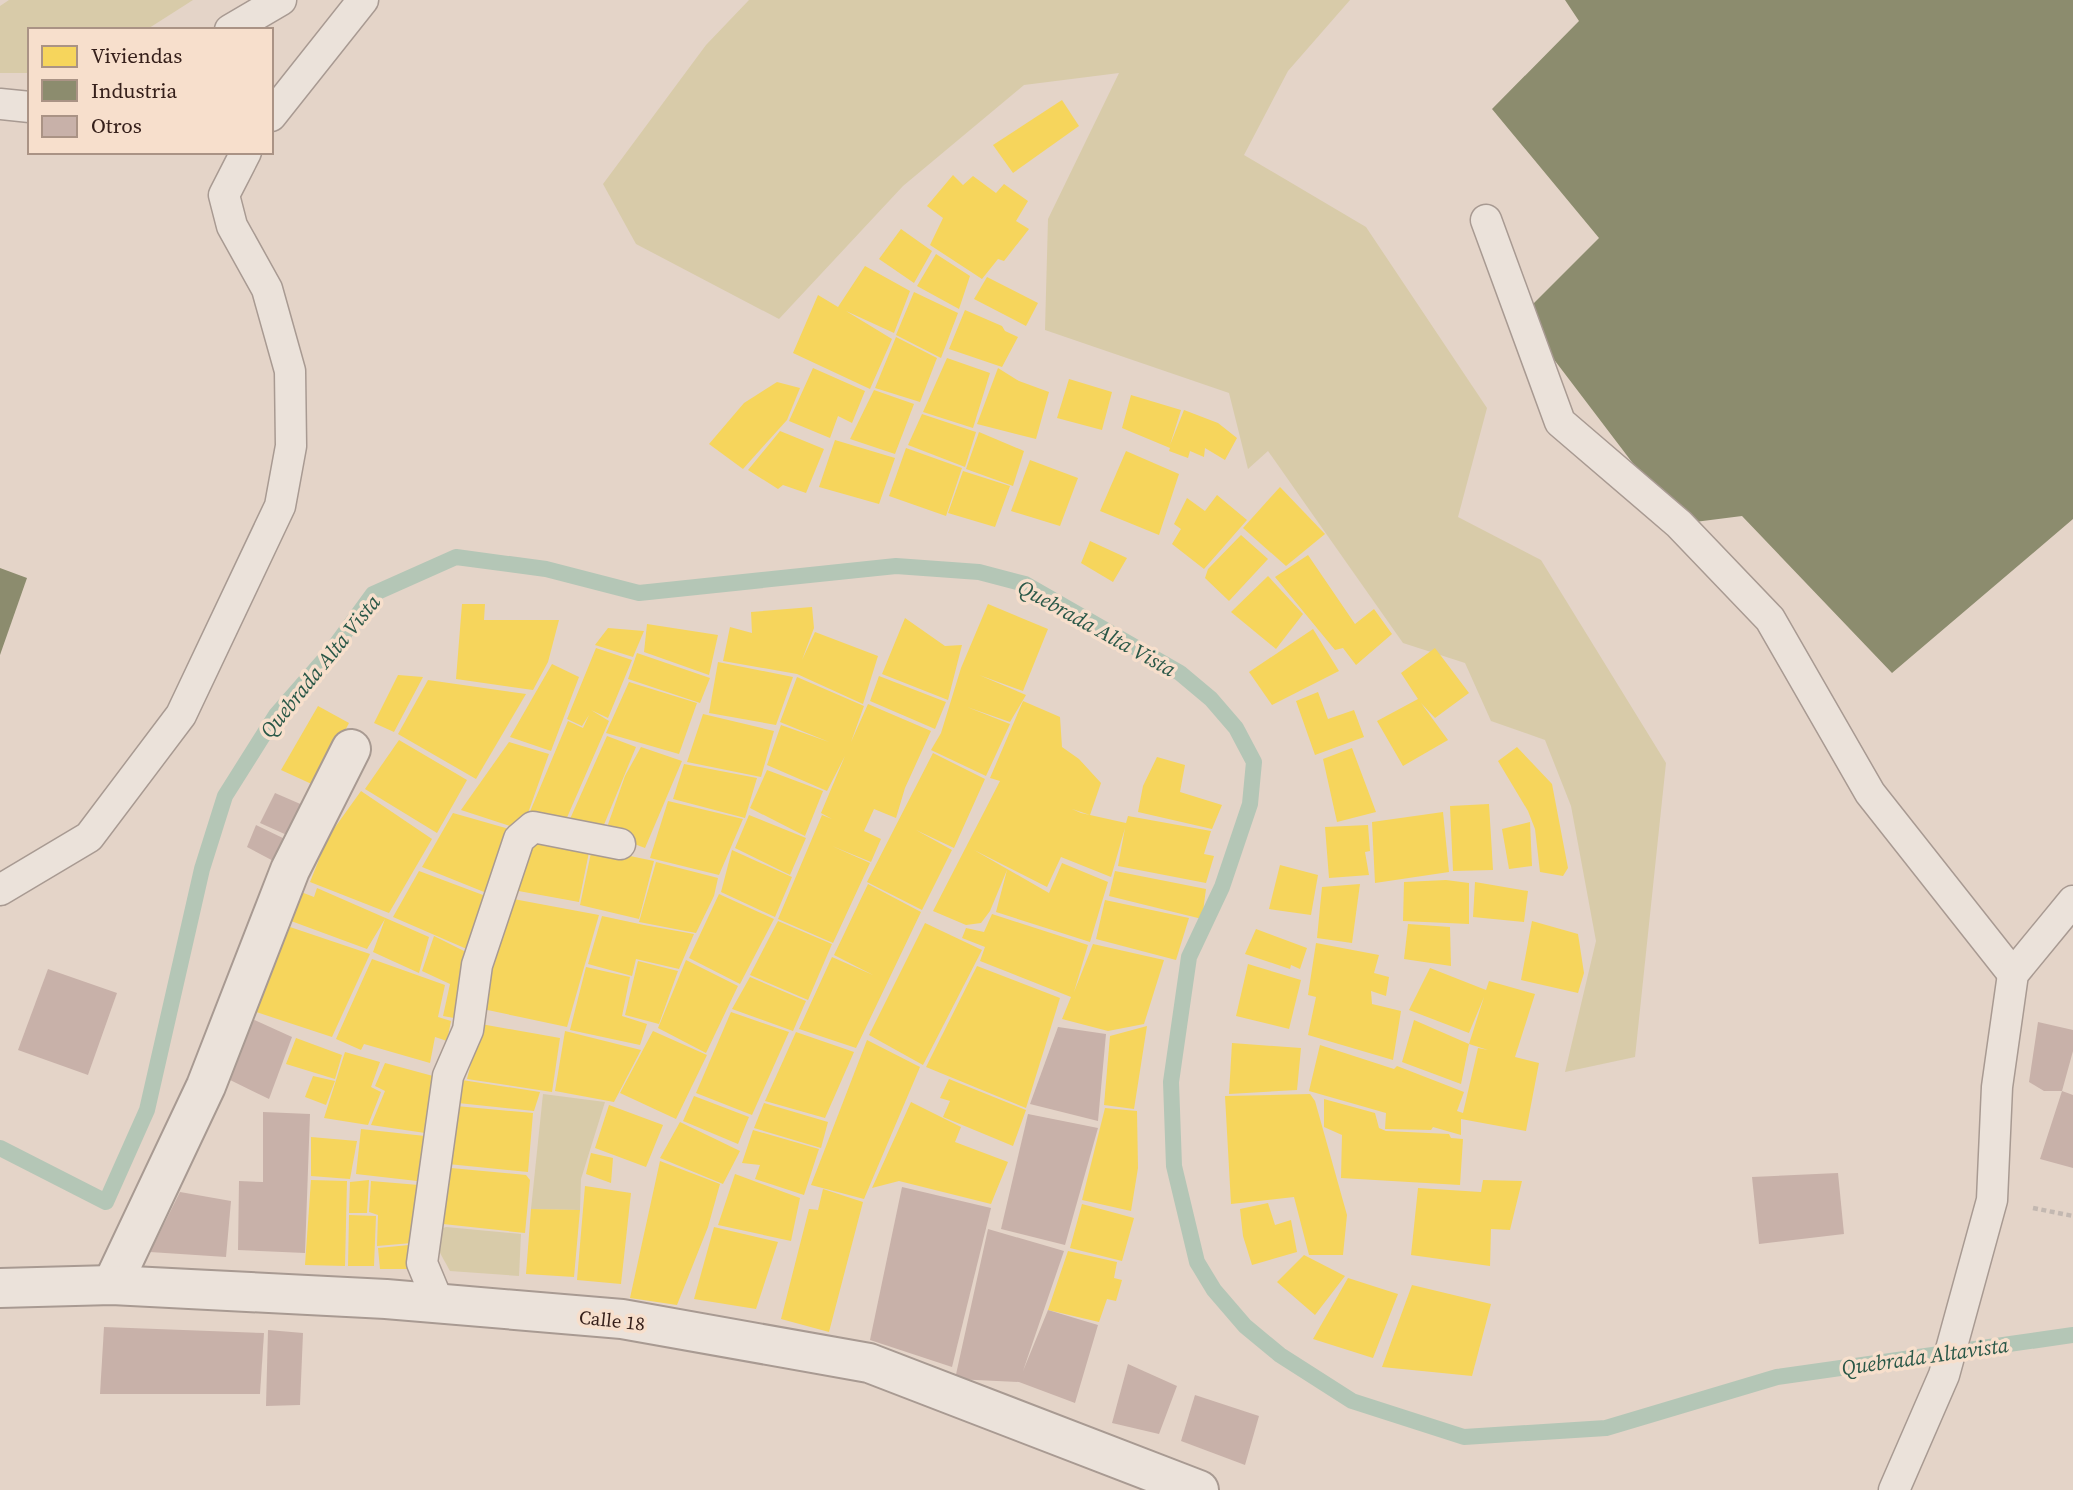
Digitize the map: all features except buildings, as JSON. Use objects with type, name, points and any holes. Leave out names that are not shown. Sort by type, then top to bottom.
[{"type":"street","points":[[112,1285],[206,1086],[290,870],[352,749]]},
{"type":"street","name":"Calle 18","points":[[0,1287],[112,1285],[439,1304],[622,1319],[869,1363],[1199,1490]]},
{"type":"lane","points":[[233,28],[281,0]]},
{"type":"lane","points":[[273,113],[363,0]]},
{"type":"lane","points":[[0,104],[28,107]]},
{"type":"lane","points":[[0,890],[89,837],[181,715],[280,506],[291,446],[290,371],[267,289],[232,226],[224,195],[245,154]]},
{"type":"lane","points":[[1486,220],[1560,422],[1679,524],[1770,619],[1870,793],[2013,974]]},
{"type":"lane","points":[[439,1304],[422,1263],[448,1076],[468,1030],[477,965],[519,839],[533,827],[620,844]]},
{"type":"lane","points":[[1894,1490],[1944,1375],[1992,1200],[1997,1087],[2013,974],[2073,901]]},
{"type":"shaded area","points":[[9,0],[193,0],[149,28],[28,28],[28,73],[0,73],[0,6]]},
{"type":"shaded area","points":[[749,0],[1350,0],[1288,71],[1244,155],[1366,227],[1487,408],[1458,517],[1541,560],[1666,763],[1635,1057],[1565,1072],[1596,941],[1571,806],[1545,740],[1491,721],[1465,663],[1403,643],[1268,451],[1248,469],[1229,393],[1045,330],[1048,219],[1119,73],[1024,85],[903,186],[779,319],[636,244],[603,184],[706,45]]},
{"type":"shaded area","points":[[543,1094],[605,1102],[581,1179],[580,1210],[531,1209]]},
{"type":"shaded area","points":[[446,1227],[521,1234],[519,1276],[450,1271],[440,1253],[440,1229]]},
{"type":"waterway","name":"Quebrada Alta Vista","points":[[0,1148],[106,1202],[147,1110],[202,869],[225,796],[276,715],[330,653],[373,594],[456,557],[546,569],[639,593],[896,566],[979,572],[1025,584],[1180,673],[1211,699],[1236,728],[1254,762],[1250,804],[1222,887],[1189,957],[1171,1082],[1174,1166],[1197,1262],[1214,1290],[1245,1326],[1280,1355],[1352,1401],[1464,1437],[1606,1428],[1777,1377],[2073,1335]]},
{"type":"water label","name":"Quebrada Altavista","points":[[1925,1356]]}]
